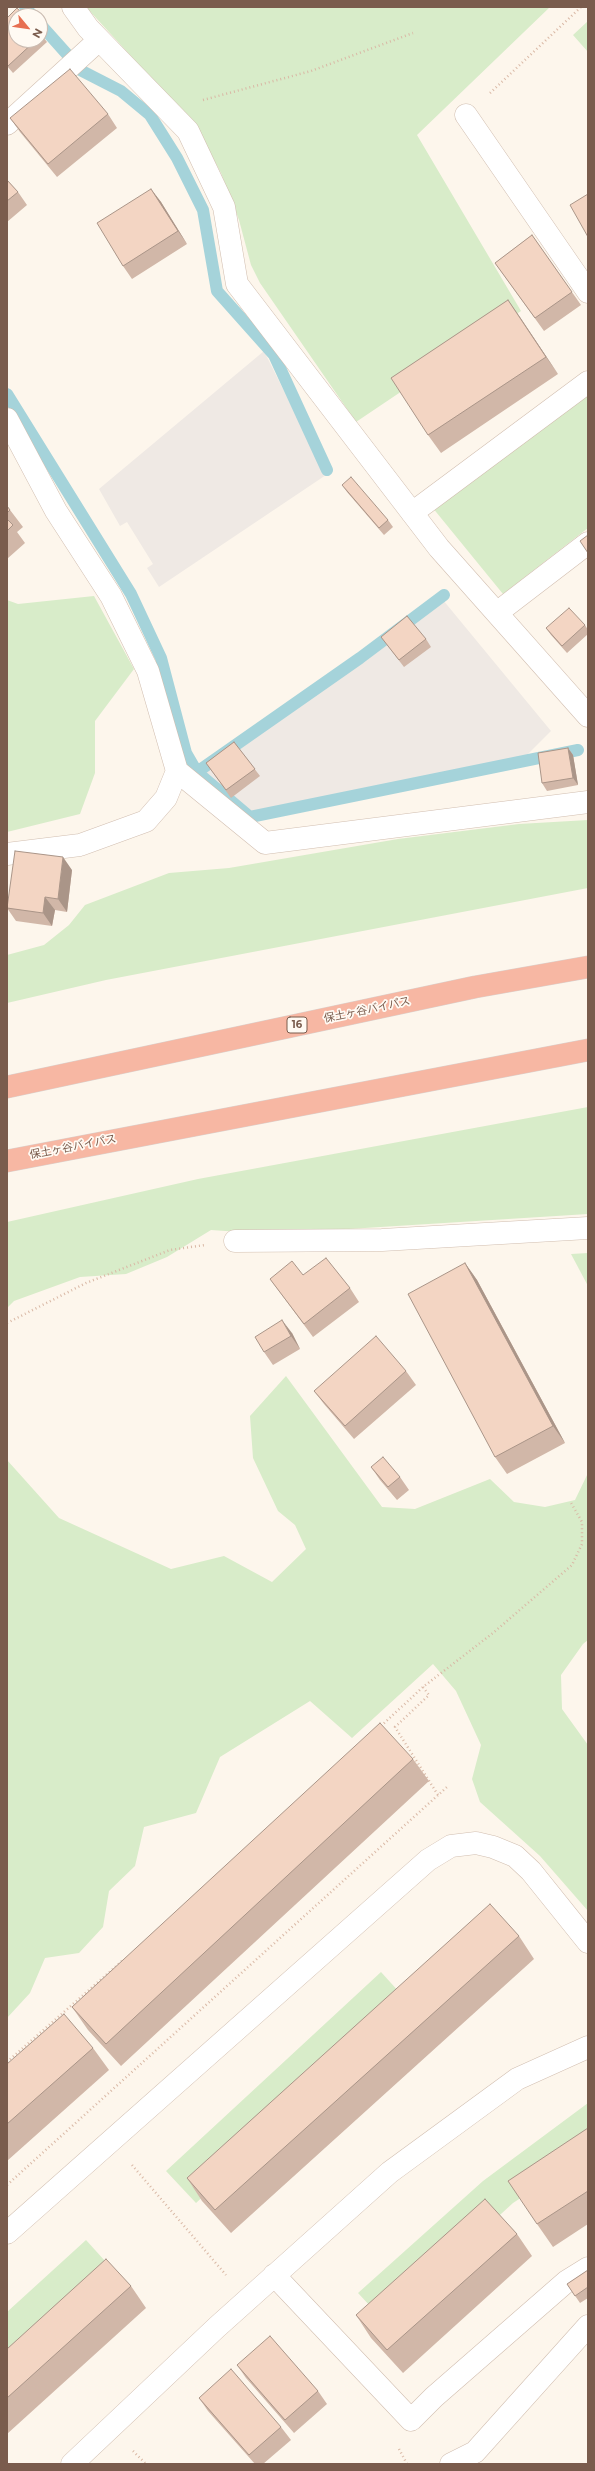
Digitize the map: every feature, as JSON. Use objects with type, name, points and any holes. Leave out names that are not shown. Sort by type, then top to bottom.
[{"type":"highway","name":"保土ヶ谷バイパス","points":[[7,1087],[475,987],[588,967]]},
{"type":"highway","name":"保土ヶ谷バイパス","points":[[7,1161],[588,1050]]},
{"type":"street","points":[[73,7],[99,40],[188,130],[224,207],[237,284],[439,548],[498,612],[588,716]]},
{"type":"street","points":[[7,124],[99,40]]},
{"type":"street","points":[[466,116],[588,292]]},
{"type":"street","points":[[412,513],[588,382]]},
{"type":"street","points":[[7,419],[56,511],[111,596],[148,671],[177,771],[265,843],[588,802]]},
{"type":"street","points":[[498,612],[588,543]]},
{"type":"street","points":[[7,854],[80,845],[146,821],[166,798],[177,771]]},
{"type":"street","points":[[235,1241],[382,1240],[588,1228]]},
{"type":"street","points":[[7,2233],[428,1860],[451,1846],[476,1843],[493,1846],[515,1856],[531,1871],[588,1942]]},
{"type":"street","points":[[72,2464],[274,2275],[402,2162],[517,2079],[588,2047]]},
{"type":"street","points":[[274,2275],[411,2420],[434,2397],[567,2281],[588,2268]]},
{"type":"street","points":[[451,2464],[475,2452],[588,2326]]},
{"type":"path","points":[[466,116],[581,7]]},
{"type":"path","points":[[167,108],[254,88],[312,71],[413,33]]},
{"type":"path","points":[[7,1323],[86,1283],[170,1250],[235,1241]]},
{"type":"path","points":[[377,1730],[424,1687],[493,1633],[572,1566],[582,1544],[582,1522],[570,1501]]},
{"type":"path","points":[[424,1687],[429,1695],[395,1727],[438,1795]]},
{"type":"path","points":[[7,2185],[447,1786]]},
{"type":"path","points":[[7,2062],[125,1958]]},
{"type":"path","points":[[111,2141],[248,2300]]},
{"type":"shaded area","points":[[264,351],[326,475],[159,587],[147,568],[153,564],[127,522],[120,526],[99,489]]},
{"type":"shaded area","points":[[443,600],[551,731],[526,756],[250,815],[202,774]]},
{"type":"green space","points":[[86,7],[550,7],[417,135],[521,311],[356,422],[260,283],[251,265],[239,220],[221,173],[196,127]]},
{"type":"green space","points":[[588,21],[588,52],[573,35]]},
{"type":"green space","points":[[588,389],[588,528],[503,594],[432,507]]},
{"type":"green space","points":[[94,596],[134,669],[95,721],[95,773],[80,814],[7,832],[7,600],[18,604]]},
{"type":"green space","points":[[588,820],[588,888],[106,980],[7,1003],[7,955],[44,945],[69,925],[85,905],[169,873],[229,868],[398,839],[519,824]]},
{"type":"green space","points":[[588,1107],[588,1214],[269,1234],[211,1230],[167,1257],[126,1274],[80,1277],[14,1301],[7,1308],[7,1222],[198,1179]]},
{"type":"green space","points":[[588,1253],[588,1286],[571,1254]]},
{"type":"green space","points":[[286,1376],[382,1507],[415,1509],[490,1479],[514,1502],[545,1507],[575,1500],[588,1473],[588,1640],[583,1644],[561,1675],[562,1709],[588,1745],[588,1911],[540,1856],[480,1802],[472,1779],[481,1745],[456,1691],[433,1664],[352,1738],[310,1701],[220,1757],[196,1813],[144,1827],[135,1866],[109,1891],[103,1927],[79,1953],[45,1958],[30,1993],[7,2018],[7,1460],[59,1518],[171,1569],[224,1556],[272,1582],[306,1549],[295,1525],[278,1511],[253,1458],[250,1416]]},
{"type":"green space","points":[[381,1972],[410,2004],[196,2203],[166,2171]]},
{"type":"green space","points":[[588,2103],[588,2154],[513,2203],[384,2321],[358,2293],[483,2181]]},
{"type":"green space","points":[[86,2240],[115,2272],[7,2370],[7,2312]]},
{"type":"building","points":[[8,17],[8,48],[27,48],[8,66],[7,64]]},
{"type":"building","points":[[70,69],[108,114],[48,164],[10,118]]},
{"type":"building","points":[[7,180],[18,192],[7,201]]},
{"type":"building","points":[[151,189],[178,231],[123,266],[97,223]]},
{"type":"building","points":[[588,194],[588,237],[570,205]]},
{"type":"building","points":[[532,235],[572,292],[535,318],[495,263]]},
{"type":"building","points":[[508,300],[546,357],[428,435],[391,378]]},
{"type":"building","points":[[351,477],[388,520],[379,528],[342,485]]},
{"type":"building","points":[[7,506],[10,510],[7,513]]},
{"type":"building","points":[[7,519],[13,525],[7,531]]},
{"type":"building","points":[[588,535],[588,553],[580,541]]},
{"type":"building","points":[[569,608],[585,625],[562,646],[546,628]]},
{"type":"building","points":[[407,616],[426,639],[399,660],[381,637]]},
{"type":"building","points":[[234,742],[255,769],[226,790],[206,763]]},
{"type":"building","points":[[568,748],[573,778],[542,783],[538,753]]},
{"type":"building","points":[[15,851],[63,857],[58,899],[45,897],[43,913],[7,908]]},
{"type":"building","points":[[326,1258],[350,1288],[304,1324],[270,1279],[292,1261],[303,1275]]},
{"type":"building","points":[[465,1263],[553,1426],[495,1457],[408,1294]]},
{"type":"building","points":[[282,1320],[291,1336],[264,1352],[255,1337]]},
{"type":"building","points":[[376,1336],[406,1371],[345,1426],[314,1391]]},
{"type":"building","points":[[383,1457],[400,1477],[388,1487],[371,1467]]},
{"type":"building","points":[[380,1723],[413,1759],[106,2044],[72,2007]]},
{"type":"building","points":[[490,1904],[519,1936],[215,2210],[187,2178]]},
{"type":"building","points":[[64,2014],[93,2048],[7,2124],[7,2064]]},
{"type":"building","points":[[588,2128],[588,2191],[537,2224],[508,2181]]},
{"type":"building","points":[[485,2199],[517,2234],[387,2350],[356,2315]]},
{"type":"building","points":[[106,2259],[131,2286],[7,2398],[7,2349]]},
{"type":"building","points":[[588,2270],[588,2287],[575,2296],[567,2284]]},
{"type":"building","points":[[270,2336],[318,2391],[285,2420],[237,2365]]},
{"type":"building","points":[[231,2369],[281,2427],[249,2455],[199,2398]]},
{"type":"waterway","points":[[48,33],[82,71],[121,91],[150,115],[177,158],[203,210],[217,291],[274,355],[327,470]]},
{"type":"waterway","points":[[7,394],[131,594],[161,658],[186,753],[197,772],[250,817],[578,750]]},
{"type":"waterway","points":[[197,772],[360,658],[444,595]]}]
